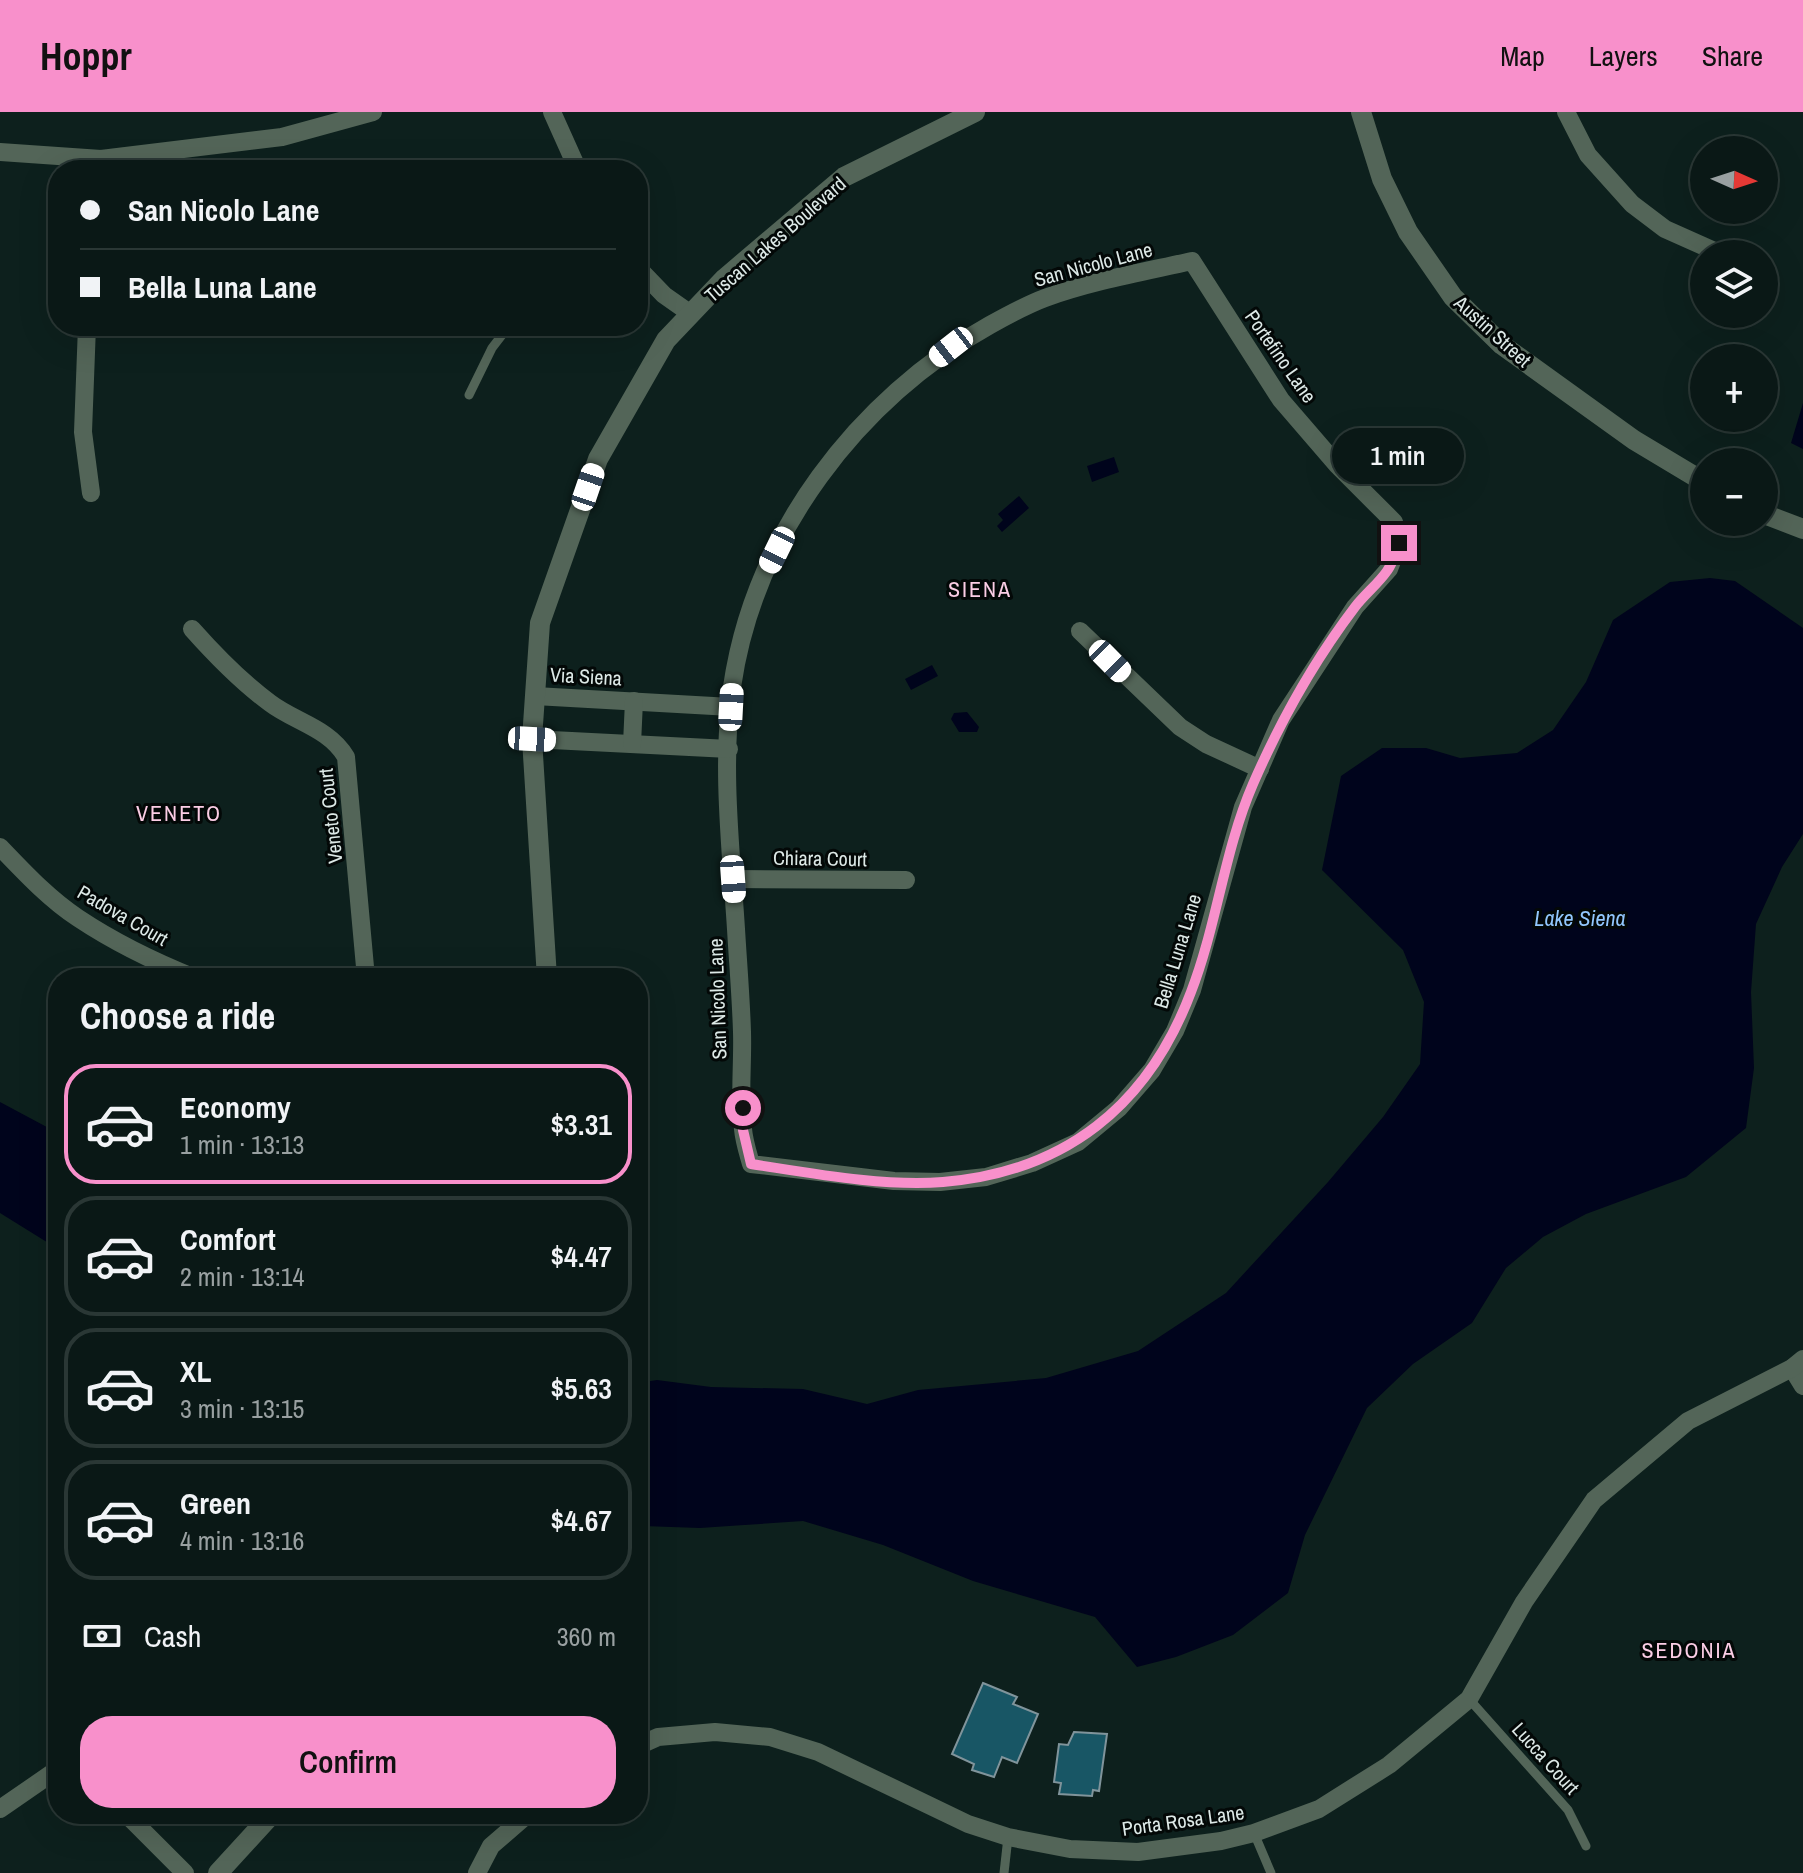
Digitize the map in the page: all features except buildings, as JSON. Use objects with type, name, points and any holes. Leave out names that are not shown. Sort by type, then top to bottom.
[{"type":"street","points":[[120,160],[282,137],[373,112]]},
{"type":"street","points":[[552,112],[574,160]]},
{"type":"street","name":"Tuscan Lakes Boulevard","points":[[546,968],[532,739],[540,623],[598,459],[666,340],[725,278],[844,177],[975,112]]},
{"type":"street","name":"Austin Street","points":[[1361,112],[1382,179],[1408,232],[1453,297],[1502,345],[1634,440],[1690,474]]},
{"type":"street","points":[[1566,112],[1588,155],[1632,204],[1665,229],[1690,240]]},
{"type":"street","points":[[0,152],[61,160]]},
{"type":"street","name":"Portefino Lane","points":[[1192,261],[1281,400],[1337,465],[1394,522],[1399,543]]},
{"type":"street","name":"San Nicolo Lane","points":[[751,1164],[743,1130],[742,1029],[729,749],[732,687],[746,628],[764,577],[798,510],[821,474],[855,431],[904,384],[951,347],[1001,319],[1058,294],[1192,261]]},
{"type":"street","points":[[648,278],[664,295],[691,314]]},
{"type":"street","points":[[87,336],[83,432],[91,493]]},
{"type":"street","points":[[1778,519],[1803,529]]},
{"type":"street","name":"Bella Luna Lane","points":[[751,1164],[894,1181],[940,1182],[986,1177],[1032,1163],[1078,1142],[1119,1108],[1152,1070],[1175,1031],[1192,990],[1243,807],[1281,720],[1355,607],[1389,569],[1399,543]]},
{"type":"street","name":"Veneto Court","points":[[192,629],[245,684],[274,706],[331,738],[346,757],[365,968]]},
{"type":"street","points":[[1080,631],[1180,727],[1206,744],[1260,769]]},
{"type":"street","name":"Via Siena","points":[[535,696],[731,707]]},
{"type":"street","name":"Via Siena","points":[[632,744],[634,701]]},
{"type":"street","points":[[532,739],[729,749]]},
{"type":"street","name":"Padova Court","points":[[0,847],[43,890],[77,917],[174,968]]},
{"type":"street","name":"Chiara Court","points":[[733,879],[906,880]]},
{"type":"street","points":[[1798,1364],[1803,1386]]},
{"type":"street","name":"Porta Rosa Lane","points":[[648,1740],[715,1732],[770,1737],[818,1752],[968,1824],[1008,1837],[1070,1849],[1138,1852],[1221,1841],[1254,1833],[1319,1809],[1389,1765],[1469,1699],[1524,1602],[1594,1500],[1688,1421],[1798,1364]]},
{"type":"street","points":[[0,1809],[48,1776]]},
{"type":"street","points":[[136,1824],[185,1873]]},
{"type":"street","points":[[218,1873],[263,1824]]},
{"type":"street","points":[[477,1873],[491,1846],[516,1824]]},
{"type":"lane","points":[[469,395],[501,336]]},
{"type":"lane","name":"Lucca Court","points":[[1469,1699],[1568,1810],[1586,1846]]},
{"type":"lane","points":[[1254,1833],[1271,1873]]},
{"type":"lane","points":[[1004,1873],[1008,1837]]},
{"type":"water","points":[[1803,403],[1803,449],[1791,443]]},
{"type":"water","points":[[1114,457],[1119,472],[1092,482],[1087,466]]},
{"type":"water","points":[[1019,496],[1029,508],[1002,532],[997,526],[1003,520],[998,514]]},
{"type":"water","name":"Lake Siena","points":[[1710,578],[1735,581],[1803,628],[1803,834],[1782,867],[1756,924],[1751,992],[1754,1068],[1746,1128],[1686,1177],[1586,1214],[1543,1237],[1506,1268],[1472,1323],[1413,1364],[1367,1408],[1305,1535],[1288,1593],[1233,1635],[1176,1657],[1137,1667],[1095,1617],[973,1581],[883,1545],[803,1521],[700,1528],[648,1526],[648,1381],[711,1387],[803,1389],[867,1404],[918,1390],[1046,1378],[1138,1351],[1226,1293],[1328,1182],[1383,1117],[1420,1064],[1424,1002],[1403,950],[1322,870],[1341,776],[1382,748],[1426,748],[1460,758],[1517,753],[1553,730],[1586,682],[1613,620],[1670,582]]},
{"type":"water","points":[[932,665],[938,676],[911,690],[905,679]]},
{"type":"water","points":[[967,712],[979,727],[977,732],[959,732],[951,719],[954,713]]},
{"type":"water","points":[[0,1102],[48,1128],[48,1243],[0,1213]]},
{"type":"district","name":"SIENA","points":[[980,589]]},
{"type":"district","name":"VENETO","points":[[179,813]]},
{"type":"district","name":"SEDONIA","points":[[1689,1650]]},
{"type":"route","points":[[743,1108],[743,1130],[751,1164],[894,1181],[940,1182],[986,1177],[1032,1163],[1078,1142],[1119,1108],[1152,1070],[1175,1031],[1192,990],[1243,807],[1281,720],[1355,607],[1389,569],[1399,543]]}]
